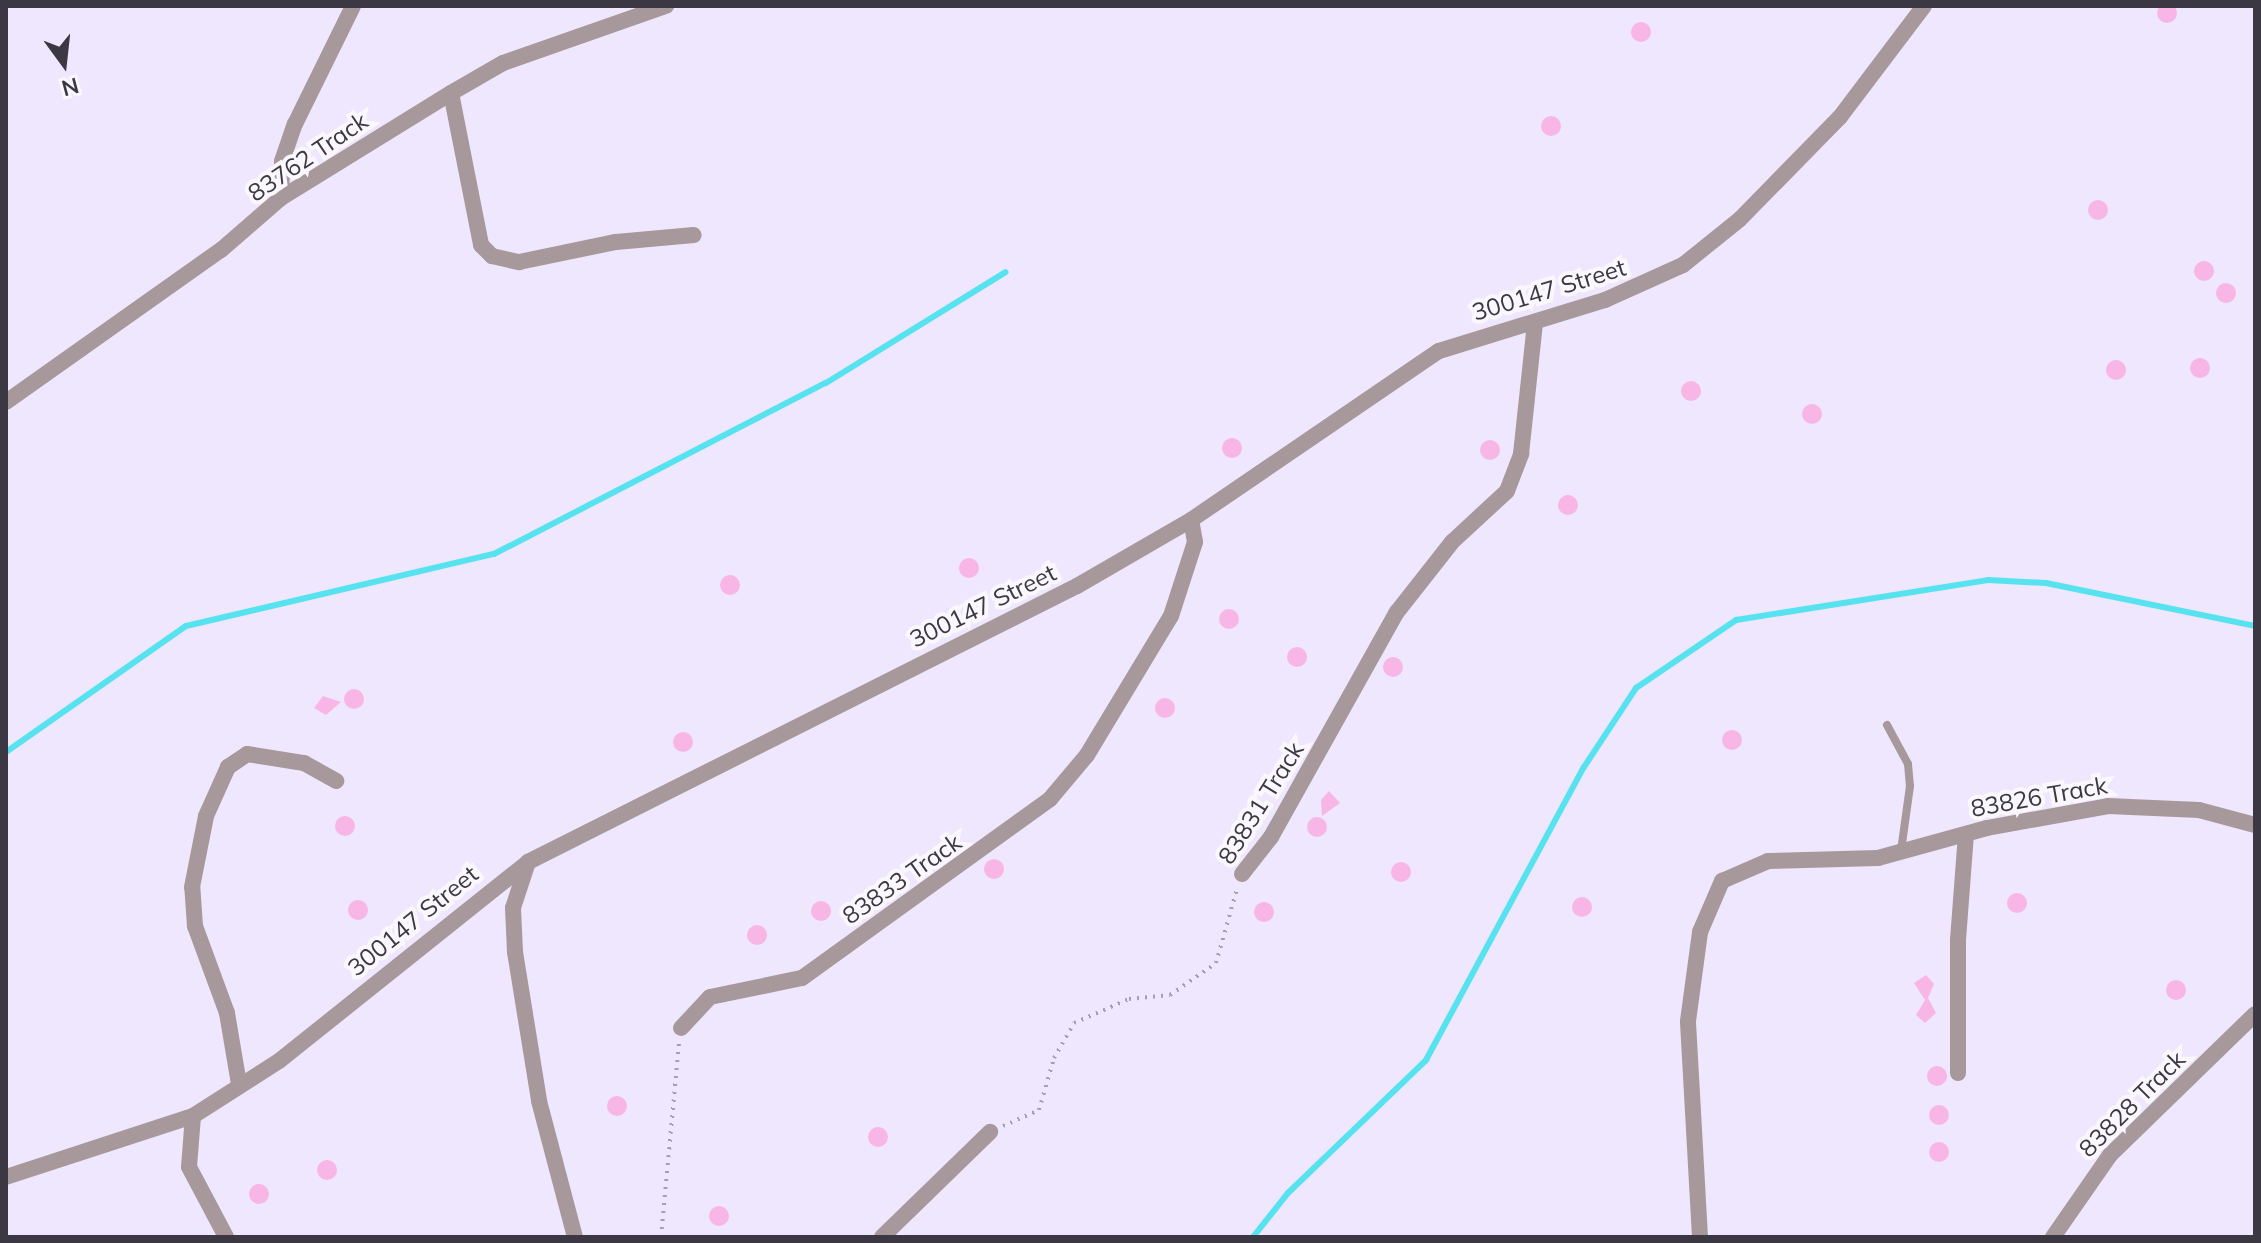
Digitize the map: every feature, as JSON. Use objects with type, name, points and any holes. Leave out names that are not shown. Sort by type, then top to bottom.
[{"type":"street","points":[[281,198],[282,161],[295,124],[353,6]]},
{"type":"street","name":"83762 Track","points":[[6,402],[221,250],[281,198],[451,93],[503,63],[666,6]]},
{"type":"street","name":"300147 Street","points":[[6,1177],[193,1116],[279,1061],[528,862],[1077,586],[1191,520],[1439,351],[1643,287],[1706,247],[1840,117],[1924,6]]},
{"type":"street","points":[[451,93],[481,245],[492,256],[532,260],[616,242],[694,235]]},
{"type":"street","name":"83831 Track","points":[[1242,874],[1271,837],[1397,612],[1452,542],[1507,491],[1521,454],[1535,323]]},
{"type":"street","name":"83833 Track","points":[[681,1028],[710,997],[802,978],[1050,799],[1087,755],[1171,616],[1195,542],[1191,520]]},
{"type":"street","points":[[239,1084],[227,1013],[195,926],[192,887],[206,816],[228,767],[247,754],[304,763],[336,781]]},
{"type":"street","name":"83826 Track","points":[[1700,1237],[1688,1021],[1692,970],[1710,898],[1722,881],[1750,865],[1900,852],[1966,834],[2108,806],[2199,810],[2255,825]]},
{"type":"street","points":[[1958,1073],[1958,940],[1966,834]]},
{"type":"street","points":[[528,862],[513,908],[515,952],[539,1101],[575,1237]]},
{"type":"street","name":"83828 Track","points":[[2053,1237],[2110,1155],[2255,1014]]},
{"type":"street","points":[[193,1116],[189,1167],[226,1237]]},
{"type":"street","points":[[882,1237],[990,1132]]},
{"type":"lane","points":[[1887,725],[1908,764],[1910,786],[1900,852]]},
{"type":"path","name":"83831 Track","points":[[990,1132],[1039,1110],[1054,1058],[1074,1023],[1129,999],[1170,995],[1216,963],[1242,874]]},
{"type":"path","points":[[661,1237],[681,1028]]},
{"type":"building","points":[[2167,3],[2174,6],[2177,13],[2174,20],[2167,23],[2160,20],[2157,13],[2160,6]]},
{"type":"building","points":[[1641,22],[1648,25],[1651,32],[1648,39],[1641,42],[1634,39],[1631,32],[1634,25]]},
{"type":"building","points":[[1551,116],[1558,119],[1561,126],[1558,133],[1551,136],[1544,133],[1541,126],[1544,119]]},
{"type":"building","points":[[2098,200],[2105,203],[2108,210],[2105,217],[2098,220],[2091,217],[2088,210],[2091,203]]},
{"type":"building","points":[[2204,261],[2211,264],[2214,271],[2211,278],[2204,281],[2197,278],[2194,271],[2197,264]]},
{"type":"building","points":[[2226,283],[2233,286],[2236,293],[2233,300],[2226,303],[2219,300],[2216,293],[2219,286]]},
{"type":"building","points":[[2200,358],[2207,361],[2210,368],[2207,375],[2200,378],[2193,375],[2190,368],[2193,361]]},
{"type":"building","points":[[2116,360],[2123,363],[2126,370],[2123,377],[2116,380],[2109,377],[2106,370],[2109,363]]},
{"type":"building","points":[[1691,381],[1698,384],[1701,391],[1698,398],[1691,401],[1684,398],[1681,391],[1684,384]]},
{"type":"building","points":[[1812,404],[1819,407],[1822,414],[1819,421],[1812,424],[1805,421],[1802,414],[1805,407]]},
{"type":"building","points":[[1232,438],[1239,441],[1242,448],[1239,455],[1232,458],[1225,455],[1222,448],[1225,441]]},
{"type":"building","points":[[1490,440],[1497,443],[1500,450],[1497,457],[1490,460],[1483,457],[1480,450],[1483,443]]},
{"type":"building","points":[[1568,495],[1575,498],[1578,505],[1575,512],[1568,515],[1561,512],[1558,505],[1561,498]]},
{"type":"building","points":[[969,558],[976,561],[979,568],[976,575],[969,578],[962,575],[959,568],[962,561]]},
{"type":"building","points":[[730,575],[737,578],[740,585],[737,592],[730,595],[723,592],[720,585],[723,578]]},
{"type":"building","points":[[1229,609],[1236,612],[1239,619],[1236,626],[1229,629],[1222,626],[1219,619],[1222,612]]},
{"type":"building","points":[[1297,647],[1304,650],[1307,657],[1304,664],[1297,667],[1290,664],[1287,657],[1290,650]]},
{"type":"building","points":[[1393,657],[1400,660],[1403,667],[1400,674],[1393,677],[1386,674],[1383,667],[1386,660]]},
{"type":"building","points":[[354,689],[361,692],[364,699],[361,706],[354,709],[347,706],[344,699],[347,692]]},
{"type":"building","points":[[323,696],[341,702],[326,715],[314,708]]},
{"type":"building","points":[[1165,698],[1172,701],[1175,708],[1172,715],[1165,718],[1158,715],[1155,708],[1158,701]]},
{"type":"building","points":[[1732,730],[1739,733],[1742,740],[1739,747],[1732,750],[1725,747],[1722,740],[1725,733]]},
{"type":"building","points":[[683,732],[690,735],[693,742],[690,749],[683,752],[676,749],[673,742],[676,735]]},
{"type":"building","points":[[1329,791],[1340,803],[1322,816],[1321,800]]},
{"type":"building","points":[[345,816],[352,819],[355,826],[352,833],[345,836],[338,833],[335,826],[338,819]]},
{"type":"building","points":[[1317,817],[1324,820],[1327,827],[1324,834],[1317,837],[1310,834],[1307,827],[1310,820]]},
{"type":"building","points":[[994,859],[1001,862],[1004,869],[1001,876],[994,879],[987,876],[984,869],[987,862]]},
{"type":"building","points":[[1401,862],[1408,865],[1411,872],[1408,879],[1401,882],[1394,879],[1391,872],[1394,865]]},
{"type":"building","points":[[2017,893],[2024,896],[2027,903],[2024,910],[2017,913],[2010,910],[2007,903],[2010,896]]},
{"type":"building","points":[[1582,897],[1589,900],[1592,907],[1589,914],[1582,917],[1575,914],[1572,907],[1575,900]]},
{"type":"building","points":[[358,900],[365,903],[368,910],[365,917],[358,920],[351,917],[348,910],[351,903]]},
{"type":"building","points":[[821,901],[828,904],[831,911],[828,918],[821,921],[814,918],[811,911],[814,904]]},
{"type":"building","points":[[1264,902],[1271,905],[1274,912],[1271,919],[1264,922],[1257,919],[1254,912],[1257,905]]},
{"type":"building","points":[[757,925],[764,928],[767,935],[764,942],[757,945],[750,942],[747,935],[750,928]]},
{"type":"building","points":[[1926,975],[1934,984],[1928,998],[1936,1013],[1925,1023],[1916,1015],[1925,1000],[1914,983]]},
{"type":"building","points":[[2176,980],[2183,983],[2186,990],[2183,997],[2176,1000],[2169,997],[2166,990],[2169,983]]},
{"type":"building","points":[[1937,1066],[1944,1069],[1947,1076],[1944,1083],[1937,1086],[1930,1083],[1927,1076],[1930,1069]]},
{"type":"building","points":[[617,1096],[624,1099],[627,1106],[624,1113],[617,1116],[610,1113],[607,1106],[610,1099]]},
{"type":"building","points":[[1939,1105],[1946,1108],[1949,1115],[1946,1122],[1939,1125],[1932,1122],[1929,1115],[1932,1108]]},
{"type":"building","points":[[878,1127],[885,1130],[888,1137],[885,1144],[878,1147],[871,1144],[868,1137],[871,1130]]},
{"type":"building","points":[[1939,1142],[1946,1145],[1949,1152],[1946,1159],[1939,1162],[1932,1159],[1929,1152],[1932,1145]]},
{"type":"building","points":[[327,1160],[334,1163],[337,1170],[334,1177],[327,1180],[320,1177],[317,1170],[320,1163]]},
{"type":"building","points":[[259,1184],[266,1187],[269,1194],[266,1201],[259,1204],[252,1201],[249,1194],[252,1187]]},
{"type":"building","points":[[719,1206],[726,1209],[729,1216],[726,1223],[719,1226],[712,1223],[709,1216],[712,1209]]},
{"type":"waterway","points":[[6,752],[186,626],[494,554],[826,383],[1006,272]]},
{"type":"waterway","points":[[1253,1237],[1288,1193],[1426,1060],[1584,767],[1636,688],[1736,620],[1988,580],[2046,583],[2255,626]]}]
